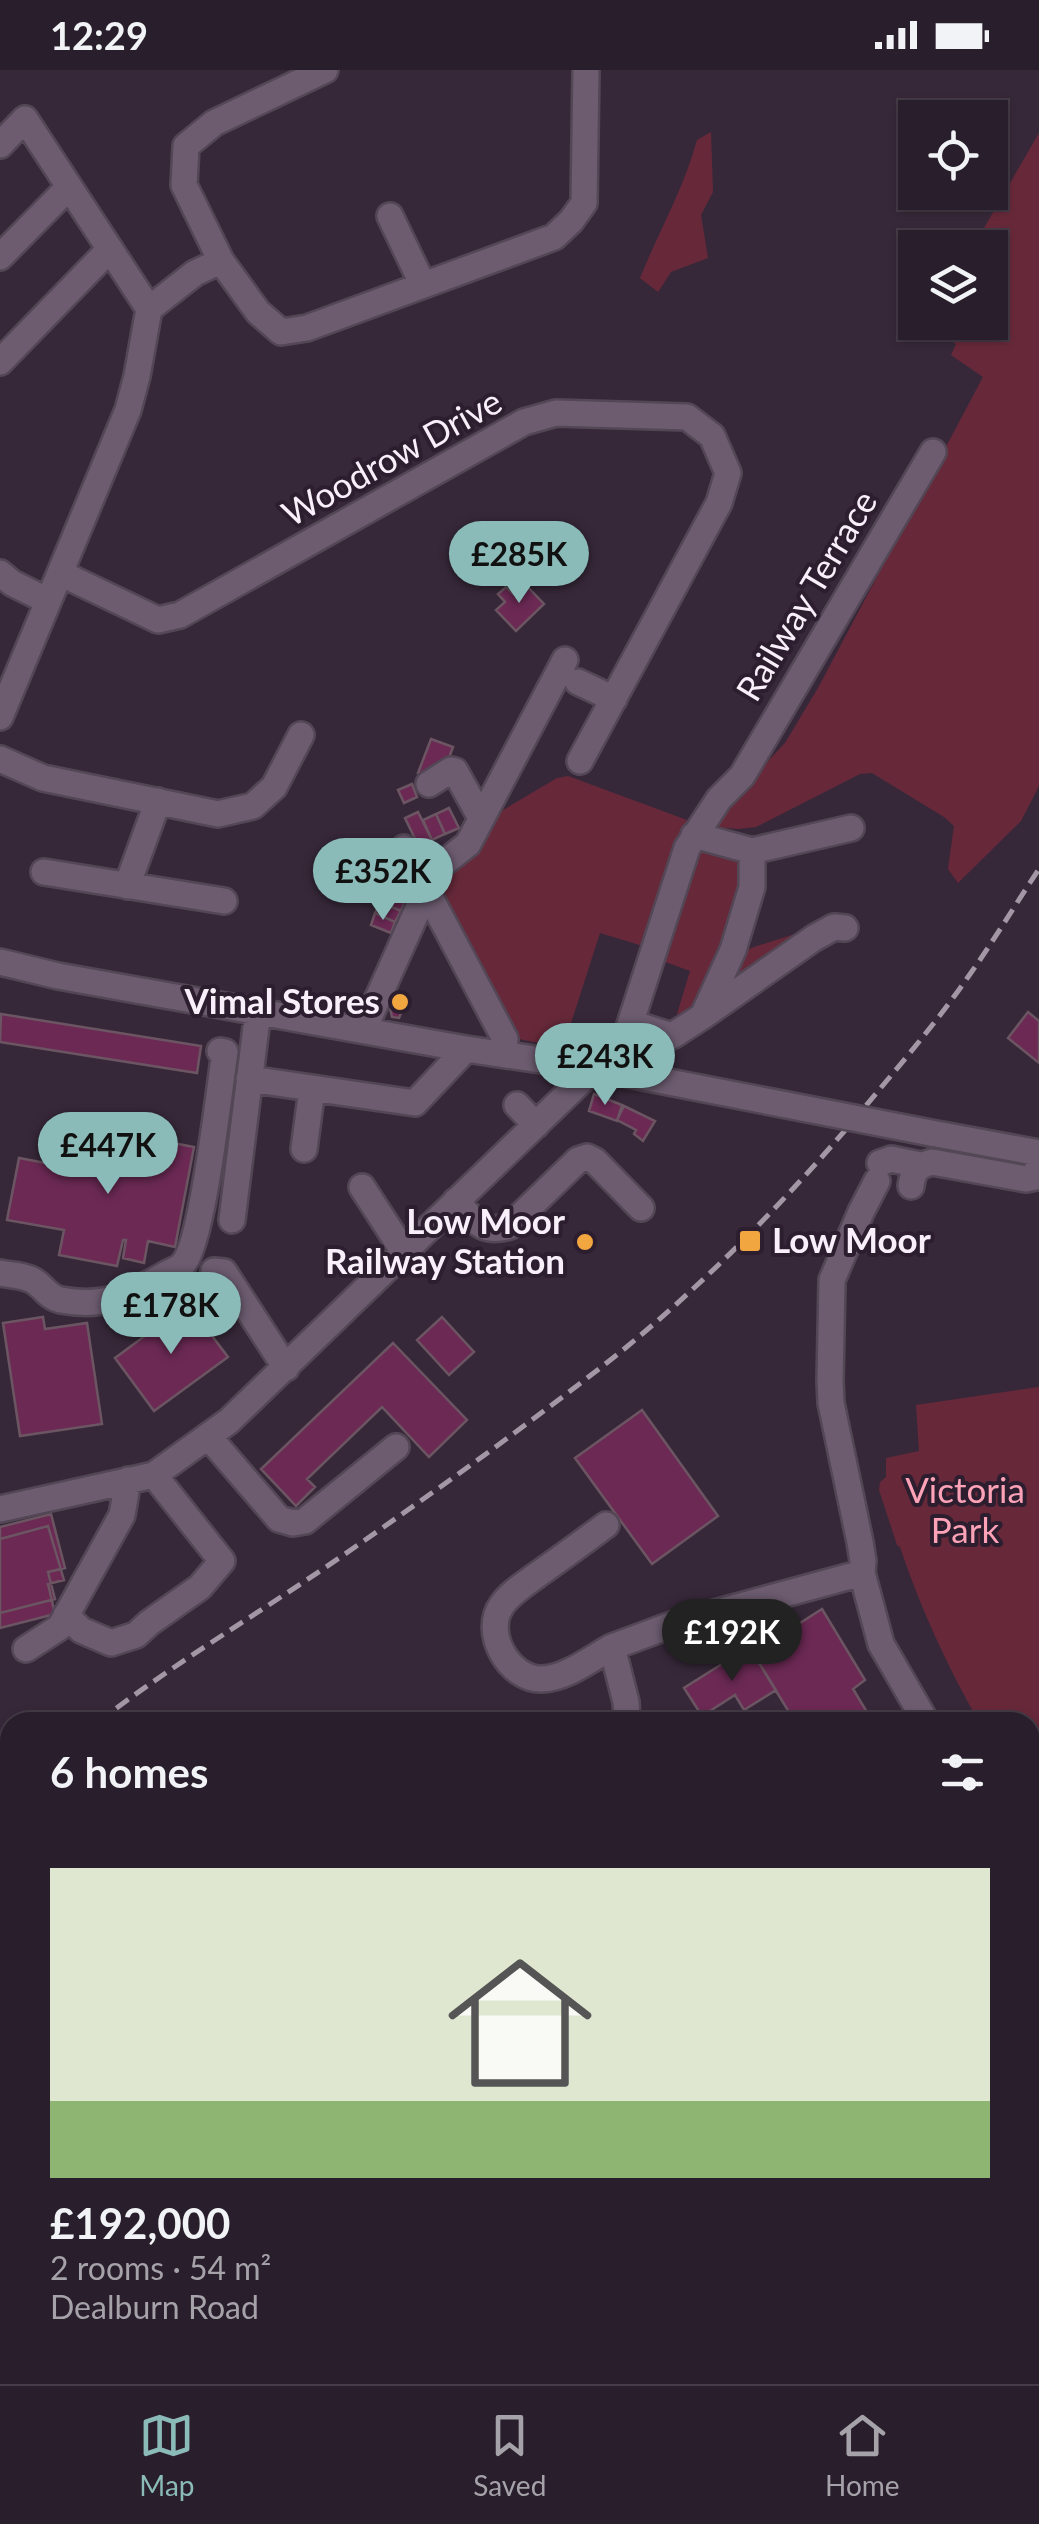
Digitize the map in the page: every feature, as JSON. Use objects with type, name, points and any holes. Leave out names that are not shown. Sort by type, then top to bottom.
[{"type":"street","points":[[325,70],[214,123],[186,146],[184,185],[221,260],[258,312],[281,332],[306,328],[554,237],[584,203],[586,70]]},
{"type":"street","points":[[0,145],[25,119],[149,309]]},
{"type":"street","points":[[0,257],[70,187]]},
{"type":"street","points":[[390,216],[424,285]]},
{"type":"street","points":[[0,362],[110,249]]},
{"type":"street","points":[[0,717],[128,410],[149,309],[195,273],[221,260]]},
{"type":"street","name":"Woodrow Drive","points":[[60,573],[158,620],[180,615],[524,422],[556,413],[687,418],[712,436],[728,473],[720,503],[580,761]]},
{"type":"street","name":"Railway Terrace","points":[[615,1071],[687,848],[719,799],[742,776],[932,452]]},
{"type":"street","points":[[0,573],[48,601]]},
{"type":"street","points":[[364,1029],[436,869],[468,844],[571,671],[614,699]]},
{"type":"street","points":[[0,758],[43,778],[218,814],[253,806],[274,788],[301,735]]},
{"type":"street","points":[[430,784],[455,771],[481,818]]},
{"type":"street","points":[[127,886],[158,801]]},
{"type":"street","points":[[694,835],[752,851],[851,828]]},
{"type":"street","points":[[404,848],[505,1039],[504,1053]]},
{"type":"street","points":[[703,1016],[733,950],[752,887],[752,851]]},
{"type":"street","points":[[44,872],[224,901]]},
{"type":"street","points":[[631,1022],[672,1036],[814,938],[834,926],[845,928]]},
{"type":"street","points":[[0,962],[58,976],[466,1049],[615,1071],[1039,1152]]},
{"type":"street","points":[[232,1220],[258,1011]]},
{"type":"street","points":[[249,1079],[415,1103],[466,1049]]},
{"type":"street","points":[[0,1273],[28,1278],[41,1285],[48,1295],[62,1300],[104,1302],[134,1292],[183,1265],[194,1242],[201,1204],[225,1052],[220,1051]]},
{"type":"street","points":[[0,1509],[141,1478],[229,1421],[581,1081],[588,1068]]},
{"type":"street","points":[[304,1149],[312,1088]]},
{"type":"street","points":[[517,1105],[536,1125]]},
{"type":"street","points":[[456,1201],[481,1226],[498,1230],[510,1226],[578,1160],[586,1157],[595,1161],[641,1208]]},
{"type":"street","points":[[920,1712],[881,1644],[862,1573],[860,1542],[831,1404],[832,1280],[879,1172],[892,1159],[915,1176],[932,1162],[1026,1180],[1036,1177],[1039,1160]]},
{"type":"street","points":[[362,1187],[404,1252]]},
{"type":"street","points":[[214,1270],[224,1272],[286,1368]]},
{"type":"street","points":[[208,1436],[279,1519],[293,1523],[306,1521],[396,1447]]},
{"type":"street","points":[[26,1649],[60,1628],[141,1478]]},
{"type":"street","points":[[66,1615],[80,1630],[111,1642],[136,1635],[200,1587],[222,1561],[141,1478]]},
{"type":"street","points":[[606,1525],[514,1592],[500,1607],[495,1622],[496,1639],[503,1656],[528,1677],[542,1679],[563,1674],[612,1647],[674,1624],[862,1573]]},
{"type":"street","points":[[612,1647],[626,1712]]},
{"type":"green space","points":[[711,132],[713,192],[701,215],[708,258],[671,272],[658,292],[640,278],[697,140]]},
{"type":"green space","points":[[1039,133],[1039,786],[1021,821],[958,883],[948,869],[954,826],[872,773],[860,774],[756,827],[707,826],[785,743],[983,377],[951,355],[956,344],[950,340],[1008,340],[1008,230],[983,230],[994,210],[1008,210],[1008,187]]},
{"type":"green space","points":[[568,776],[687,820],[643,946],[600,933],[563,1048],[519,1039],[437,880],[488,819],[557,778]]},
{"type":"green space","points":[[700,842],[742,858],[740,896],[729,933],[695,1003],[686,1013],[677,1014],[690,971],[660,960]]},
{"type":"green space","points":[[798,933],[787,949],[731,981],[737,955]]},
{"type":"green space","name":"Victoria Park","points":[[1039,1387],[1039,1712],[974,1712],[945,1658],[897,1545],[879,1490],[880,1482],[886,1477],[886,1458],[919,1451],[916,1405]]},
{"type":"building","points":[[535,556],[546,567],[530,583],[519,572]]},
{"type":"building","points":[[524,583],[544,604],[516,631],[496,610],[505,602],[498,594],[506,587],[513,594]]},
{"type":"building","points":[[431,739],[453,747],[446,766],[434,779],[418,773]]},
{"type":"building","points":[[412,784],[417,797],[404,803],[398,790]]},
{"type":"building","points":[[449,808],[459,828],[445,834],[436,814]]},
{"type":"building","points":[[418,812],[432,840],[419,847],[405,818]]},
{"type":"building","points":[[436,814],[445,834],[432,840],[423,820]]},
{"type":"building","points":[[386,890],[406,899],[401,911],[381,902]]},
{"type":"building","points":[[381,902],[401,911],[395,922],[375,913]]},
{"type":"building","points":[[375,913],[395,922],[391,933],[371,925]]},
{"type":"building","name":"Vimal Stores","points":[[399,993],[408,997],[399,1018],[392,1017],[390,1008]]},
{"type":"building","points":[[1028,1012],[1039,1021],[1039,1063],[1008,1038]]},
{"type":"building","points":[[1,1014],[201,1046],[197,1073],[0,1042]]},
{"type":"building","points":[[594,1094],[622,1105],[617,1121],[589,1111]]},
{"type":"building","points":[[624,1106],[655,1121],[643,1141],[634,1134],[636,1130],[617,1120]]},
{"type":"building","points":[[90,1127],[194,1147],[175,1247],[148,1241],[144,1263],[123,1258],[123,1240],[117,1266],[59,1255],[64,1230],[7,1220],[19,1158],[83,1170]]},
{"type":"building","points":[[188,1304],[228,1357],[154,1411],[115,1358]]},
{"type":"building","points":[[43,1317],[45,1329],[87,1323],[102,1424],[20,1436],[3,1323]]},
{"type":"building","points":[[442,1317],[474,1352],[449,1375],[417,1340]]},
{"type":"building","points":[[393,1343],[467,1420],[429,1457],[382,1407],[307,1479],[315,1487],[296,1506],[261,1469]]},
{"type":"building","points":[[642,1410],[718,1516],[652,1564],[575,1458]]},
{"type":"building","points":[[51,1514],[65,1568],[48,1572],[55,1599],[0,1613],[0,1527]]},
{"type":"building","points":[[48,1526],[64,1580],[48,1584],[55,1614],[0,1628],[0,1539]]},
{"type":"building","points":[[822,1609],[865,1680],[853,1689],[867,1712],[789,1712],[753,1653]]},
{"type":"building","points":[[749,1647],[776,1690],[744,1710],[735,1695],[708,1712],[699,1712],[684,1688]]},
{"type":"railway","points":[[112,1712],[482,1457],[618,1354],[688,1293],[787,1195],[902,1062],[968,977],[1039,869]]},
{"type":"place","name":"Vimal Stores","points":[[400,1002]]},
{"type":"place","name":"Low Moor","points":[[750,1241]]},
{"type":"place","name":"Low Moor Railway Station","points":[[585,1242]]}]
